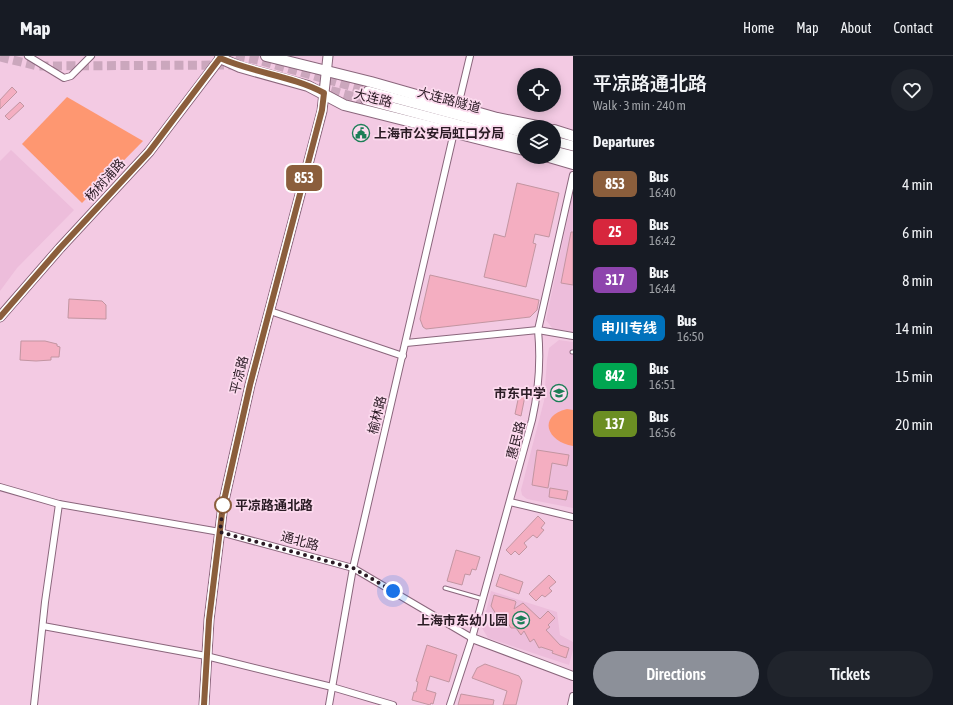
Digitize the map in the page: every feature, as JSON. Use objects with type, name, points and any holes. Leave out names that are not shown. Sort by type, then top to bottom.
[{"type":"main road","name":"大连路","points":[[266,56],[371,82],[497,118],[517,122]]},
{"type":"main road","name":"平凉路","points":[[204,705],[206,656],[223,505],[244,408],[322,110],[328,56]]},
{"type":"main road","name":"大连路","points":[[221,57],[240,67],[308,86],[324,93],[344,105],[517,148]]},
{"type":"main road","name":"杨树浦路","points":[[0,317],[60,248],[149,152],[221,57]]},
{"type":"main road","name":"大连路隧道","points":[[517,131],[367,96],[517,140]]},
{"type":"main road","points":[[561,132],[573,136]]},
{"type":"main road","points":[[561,143],[573,146]]},
{"type":"main road","points":[[561,153],[573,156]]},
{"type":"main road","points":[[561,160],[573,164]]},
{"type":"street","points":[[28,56],[64,78],[71,76],[91,56]]},
{"type":"street","points":[[458,106],[470,56]]},
{"type":"street","name":"榆林路","points":[[329,705],[353,568],[383,432],[403,356],[454,132]]},
{"type":"street","name":"惠民路","points":[[450,705],[472,638],[532,420],[539,386],[538,330],[573,175]]},
{"type":"street","points":[[270,311],[403,356]]},
{"type":"street","points":[[406,343],[538,330],[573,336]]},
{"type":"street","name":"通北路","points":[[0,487],[59,504],[220,532],[353,568],[472,638],[573,676]]},
{"type":"street","points":[[510,502],[573,517]]},
{"type":"street","points":[[34,705],[45,602],[59,504]]},
{"type":"street","points":[[43,626],[206,656],[332,687],[393,705]]},
{"type":"street","points":[[571,705],[573,696]]},
{"type":"lane","points":[[445,588],[483,599]]},
{"type":"shaded area","points":[[67,97],[143,141],[82,203],[22,144]]},
{"type":"shaded area","points":[[11,150],[74,210],[17,268],[0,291],[0,161]]},
{"type":"shaded area","points":[[573,193],[573,332],[553,329],[546,320]]},
{"type":"shaded area","points":[[559,340],[573,342],[573,508],[527,499],[522,495],[521,490],[544,401],[549,348]]},
{"type":"shaded area","points":[[567,409],[573,410],[573,446],[564,444],[557,440],[549,429],[549,423],[552,417],[558,412]]},
{"type":"shaded area","name":"上海市东幼儿园","points":[[491,591],[557,612],[560,635],[573,642],[573,650],[569,665],[488,638],[482,628]]},
{"type":"building","points":[[12,87],[17,92],[0,109],[0,100]]},
{"type":"building","points":[[20,102],[24,106],[9,120],[5,116]]},
{"type":"building","points":[[517,183],[559,193],[549,237],[535,234],[533,243],[536,244],[526,287],[484,277],[494,234],[505,237]]},
{"type":"building","points":[[571,232],[573,232],[573,285],[561,283]]},
{"type":"building","points":[[430,275],[539,300],[537,310],[530,317],[426,329],[423,327],[420,319]]},
{"type":"building","points":[[69,299],[102,301],[106,305],[106,319],[68,318]]},
{"type":"building","points":[[21,341],[45,341],[57,344],[57,346],[60,347],[59,357],[51,357],[51,360],[20,360]]},
{"type":"building","points":[[520,390],[526,391],[521,416],[515,414]]},
{"type":"building","points":[[537,450],[569,455],[567,466],[552,463],[548,488],[532,485]]},
{"type":"building","points":[[550,488],[568,491],[566,500],[549,497]]},
{"type":"building","points":[[538,516],[545,523],[541,528],[544,530],[537,538],[533,535],[524,543],[527,547],[519,555],[515,551],[511,555],[506,550]]},
{"type":"building","points":[[456,550],[480,557],[476,570],[472,569],[470,575],[465,574],[462,585],[447,581]]},
{"type":"building","points":[[500,574],[523,582],[519,594],[496,586]]},
{"type":"building","points":[[549,575],[556,582],[549,588],[552,591],[545,597],[542,595],[536,601],[529,594]]},
{"type":"building","points":[[494,595],[515,601],[514,609],[523,603],[540,619],[548,611],[555,618],[548,625],[550,627],[546,630],[560,645],[569,648],[566,658],[552,653],[553,651],[541,647],[539,648],[534,639],[530,642],[524,631],[521,635],[516,628],[511,628],[505,618],[501,622],[491,606]]},
{"type":"building","points":[[427,645],[457,655],[449,682],[430,676],[426,690],[436,693],[433,704],[431,703],[430,705],[412,700],[414,692],[416,692],[418,682],[416,681]]},
{"type":"building","points":[[485,664],[519,676],[522,681],[516,705],[503,705],[507,691],[472,678],[477,668]]},
{"type":"building","points":[[461,694],[494,700],[493,705],[458,705]]},
{"type":"tunnel","points":[[236,56],[258,60],[368,91]]},
{"type":"tunnel","points":[[0,57],[38,66],[234,65]]},
{"type":"tunnel","points":[[318,87],[366,100]]},
{"type":"bus line","name":"853","points":[[0,317],[60,248],[149,152],[220,58],[240,67],[308,86],[324,93],[322,110],[250,385],[223,505],[209,620],[204,705]]},
{"type":"place","name":"上海市公安局虹口分局","points":[[361,133]]},
{"type":"place","name":"市东中学","points":[[559,393]]},
{"type":"place","name":"平凉路通北路","points":[[223,505]]},
{"type":"place","name":"上海市东幼儿园","points":[[521,620]]},
{"type":"route","points":[[223,505],[220,532],[353,568],[393,591]]}]
